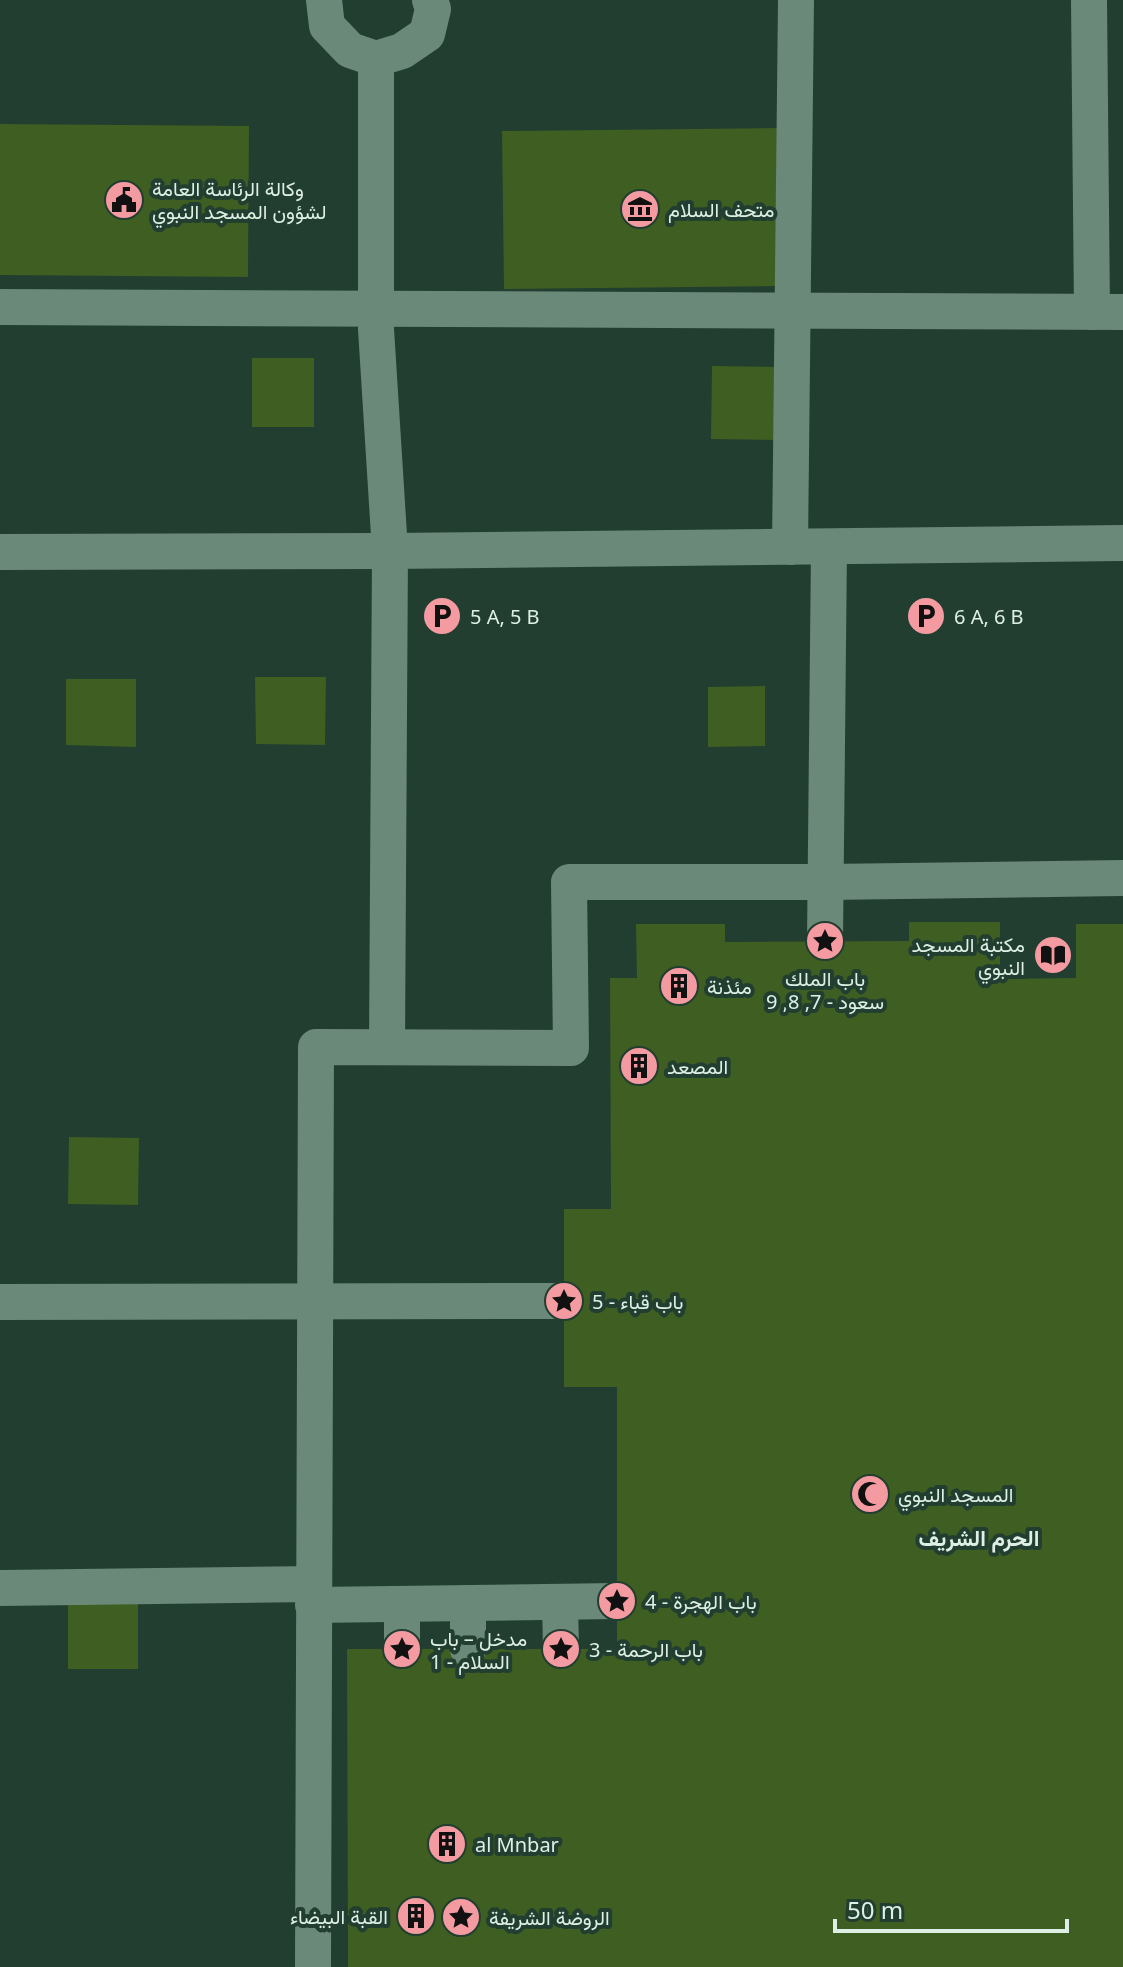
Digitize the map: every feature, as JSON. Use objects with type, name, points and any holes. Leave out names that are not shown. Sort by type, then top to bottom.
[{"type":"street","points":[[324,0],[327,26],[350,50],[376,59],[402,51],[427,34],[433,9],[430,0]]},
{"type":"street","points":[[790,547],[796,0]]},
{"type":"street","points":[[0,307],[1107,312],[1089,0]]},
{"type":"street","points":[[376,59],[376,310],[390,551],[387,1047]]},
{"type":"street","points":[[0,552],[1123,543]]},
{"type":"street","points":[[825,941],[829,547]]},
{"type":"street","points":[[313,1967],[316,1047],[571,1048],[569,882],[1123,878]]},
{"type":"street","points":[[0,1302],[564,1301]]},
{"type":"street","points":[[0,1588],[314,1595],[402,1604],[617,1601]]},
{"type":"street","points":[[468,1603],[468,1649]]},
{"type":"street","points":[[560,1603],[561,1649]]},
{"type":"street","points":[[402,1604],[402,1649]]},
{"type":"path","points":[[444,1843],[456,1843]]},
{"type":"building","name":"وكالة الرئاسة العامة لشؤون المسجد النبوي","points":[[0,124],[249,126],[248,277],[0,275]]},
{"type":"building","name":"متحف السلام","points":[[777,128],[778,286],[504,289],[502,131]]},
{"type":"building","points":[[252,358],[314,358],[314,427],[252,427]]},
{"type":"building","points":[[712,366],[778,367],[777,440],[711,439]]},
{"type":"building","points":[[255,677],[326,677],[325,745],[256,744]]},
{"type":"building","points":[[66,679],[136,679],[136,747],[66,745]]},
{"type":"building","points":[[765,686],[765,746],[708,747],[708,687]]},
{"type":"building","name":"المسجد النبوي","points":[[909,922],[1000,922],[1000,979],[1076,978],[1076,924],[1123,924],[1123,1967],[348,1967],[347,1649],[617,1649],[617,1387],[564,1387],[564,1209],[611,1209],[610,978],[637,978],[636,924],[725,924],[725,942],[909,941]]},
{"type":"building","points":[[69,1137],[139,1138],[138,1205],[68,1204]]},
{"type":"building","points":[[68,1602],[138,1602],[138,1669],[68,1669]]},
{"type":"place","name":"وكالة الرئاسة العامة لشؤون المسجد النبوي","points":[[124,200]]},
{"type":"place","name":"متحف السلام","points":[[640,209]]},
{"type":"place","name":"5 A, 5 B","points":[[442,616]]},
{"type":"place","name":"6 A, 6 B","points":[[926,616]]},
{"type":"place","name":"باب الملك سعود - 7, 8, 9","points":[[825,941]]},
{"type":"place","name":"مكتبة المسجد النبوي","points":[[1053,955]]},
{"type":"place","name":"مئذنة","points":[[679,986]]},
{"type":"place","name":"المصعد","points":[[639,1066]]},
{"type":"place","name":"باب قباء - 5","points":[[564,1301]]},
{"type":"place","name":"المسجد النبوي","points":[[870,1494]]},
{"type":"place","name":"باب الهجرة - 4","points":[[617,1601]]},
{"type":"place","name":"مدخل – باب السلام - 1","points":[[402,1649]]},
{"type":"place","name":"باب الرحمة - 3","points":[[561,1649]]},
{"type":"place","name":"al Mnbar","points":[[447,1844]]},
{"type":"place","name":"القبة البيضاء","points":[[416,1916]]},
{"type":"place","name":"الروضة الشريفة","points":[[461,1917]]},
{"type":"district","name":"الحرم الشريف","points":[[979,1537]]}]
